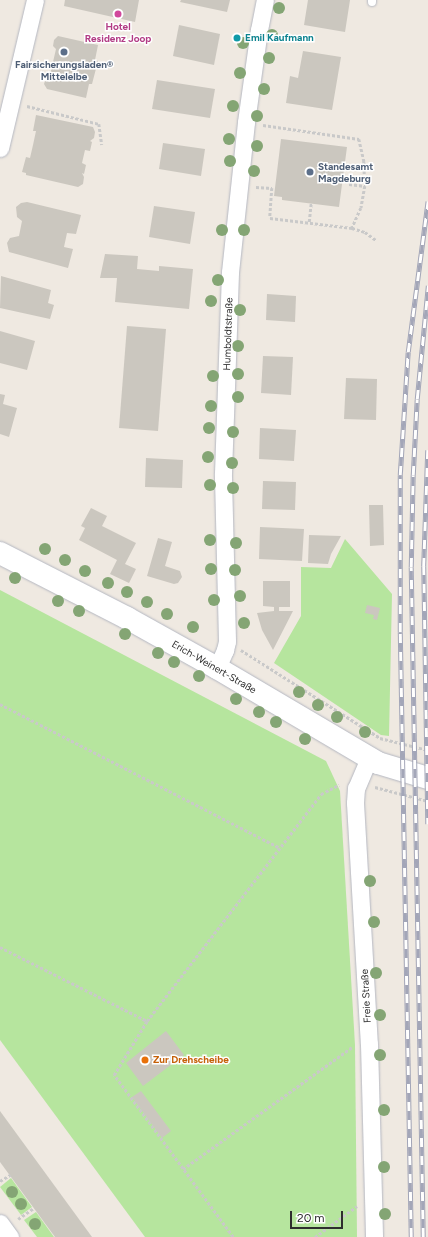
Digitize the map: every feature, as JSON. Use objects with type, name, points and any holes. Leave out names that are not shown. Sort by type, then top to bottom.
[{"type":"main road","name":"Erich-Weinert-Straße","points":[[0,553],[127,618],[217,668],[370,758],[388,767],[428,778]]},
{"type":"street","points":[[0,148],[35,0]]},
{"type":"street","name":"Humboldtstraße","points":[[217,668],[225,650],[227,641],[223,473],[230,272],[238,187],[259,30],[265,0]]},
{"type":"street","name":"Freie Straße","points":[[370,758],[356,788],[355,803],[369,1044],[374,1237]]},
{"type":"street","points":[[0,1224],[10,1237]]},
{"type":"path","points":[[11,103],[99,124],[102,145]]},
{"type":"path","points":[[273,126],[360,139],[364,161],[365,186],[362,208],[352,228]]},
{"type":"path","points":[[349,184],[365,186]]},
{"type":"path","points":[[238,187],[272,188],[270,218],[352,228],[365,232],[376,240]]},
{"type":"path","points":[[309,222],[311,204]]},
{"type":"path","points":[[227,641],[380,738],[428,750]]},
{"type":"path","points":[[0,704],[280,848]]},
{"type":"path","points":[[233,1237],[114,1075],[147,1021],[321,794],[338,786]]},
{"type":"path","points":[[375,787],[428,801]]},
{"type":"path","points":[[0,947],[147,1021]]},
{"type":"path","points":[[183,1169],[355,1045]]},
{"type":"path","points":[[0,1181],[10,1175]]},
{"type":"path","points":[[315,1237],[356,1206],[373,1207]]},
{"type":"green space","points":[[345,539],[392,594],[389,736],[381,735],[274,663],[301,616],[301,567],[331,568]]},
{"type":"green space","points":[[0,590],[326,761],[340,791],[355,1045],[357,1237],[145,1237],[0,1040]]},
{"type":"green space","points":[[11,1178],[32,1207],[21,1215],[0,1187]]},
{"type":"green space","points":[[36,1212],[54,1237],[37,1237],[24,1220]]},
{"type":"building","name":"Hotel Residenz Joop","points":[[65,0],[139,0],[135,22],[64,6]]},
{"type":"building","points":[[181,0],[230,0],[227,12],[180,2]]},
{"type":"building","points":[[308,0],[350,0],[345,32],[304,25]]},
{"type":"building","points":[[179,25],[220,34],[214,65],[173,56]]},
{"type":"building","points":[[58,36],[98,45],[95,60],[98,61],[92,84],[89,84],[86,98],[47,89],[44,84],[46,78],[50,75],[56,49],[53,46],[54,40]]},
{"type":"building","points":[[303,51],[341,57],[332,110],[286,103],[290,76],[298,78]]},
{"type":"building","points":[[157,80],[215,89],[210,118],[152,109]]},
{"type":"building","points":[[36,115],[93,127],[95,132],[94,138],[90,141],[92,142],[90,151],[85,150],[82,163],[86,165],[84,174],[82,173],[84,177],[83,184],[78,187],[26,175],[26,173],[22,172],[26,157],[30,158],[36,131],[33,131]]},
{"type":"building","name":"Standesamt Magdeburg","points":[[281,139],[347,147],[339,207],[282,200],[282,197],[274,196]]},
{"type":"building","points":[[163,143],[205,149],[201,176],[159,169]]},
{"type":"building","points":[[27,202],[81,215],[76,234],[67,233],[64,247],[73,249],[68,268],[9,252],[7,243],[10,238],[19,236],[22,221],[17,217],[16,207],[21,203]]},
{"type":"building","points":[[154,206],[195,212],[190,244],[149,237]]},
{"type":"building","points":[[105,254],[138,256],[137,269],[159,271],[159,266],[193,269],[189,309],[115,302],[117,278],[100,278]]},
{"type":"building","points":[[1,276],[51,290],[48,303],[54,305],[50,319],[0,308]]},
{"type":"building","points":[[267,294],[296,296],[295,322],[266,320]]},
{"type":"building","points":[[127,326],[166,329],[158,431],[119,428]]},
{"type":"building","points":[[0,331],[35,341],[27,370],[0,363]]},
{"type":"building","points":[[263,356],[293,357],[291,395],[261,393]]},
{"type":"building","points":[[346,378],[377,379],[376,420],[344,419]]},
{"type":"building","points":[[0,394],[5,395],[3,404],[17,408],[9,437],[0,434]]},
{"type":"building","points":[[260,428],[296,430],[294,461],[259,459]]},
{"type":"building","points":[[146,458],[183,460],[182,488],[145,487]]},
{"type":"building","points":[[263,481],[296,482],[295,510],[262,509]]},
{"type":"building","points":[[369,505],[383,505],[384,545],[370,546]]},
{"type":"building","points":[[91,508],[107,516],[102,526],[136,543],[125,564],[136,569],[129,583],[110,574],[117,560],[79,540],[85,528],[81,526]]},
{"type":"building","points":[[260,527],[304,529],[302,561],[259,559]]},
{"type":"building","points":[[309,535],[341,536],[331,554],[328,564],[308,563]]},
{"type":"building","points":[[158,538],[172,542],[165,566],[180,571],[182,577],[178,583],[174,584],[147,576]]},
{"type":"building","points":[[263,581],[290,581],[290,607],[279,607],[279,611],[293,611],[273,650],[262,630],[257,613],[274,611],[274,607],[263,606]]},
{"type":"building","points":[[367,605],[380,608],[377,620],[373,619],[374,615],[365,613]]},
{"type":"building","points":[[166,1031],[184,1055],[143,1086],[126,1063]]},
{"type":"building","points":[[141,1091],[171,1131],[162,1138],[132,1097]]},
{"type":"building","points":[[0,1111],[92,1237],[55,1237],[0,1162]]},
{"type":"railway","points":[[411,1237],[400,632],[400,475],[408,352],[428,201]]},
{"type":"railway","points":[[423,1237],[411,567],[413,475],[417,399],[428,286]]},
{"type":"railway","points":[[428,450],[424,566],[428,824]]},
{"type":"place","name":"Hotel Residenz Joop","points":[[118,14]]},
{"type":"place","name":"Emil Kaufmann","points":[[237,38]]},
{"type":"place","name":"Fairsicherungsladen® Mittelelbe","points":[[64,52]]},
{"type":"place","name":"Standesamt Magdeburg","points":[[310,172]]},
{"type":"place","name":"Zur Drehscheibe","points":[[145,1060]]}]
